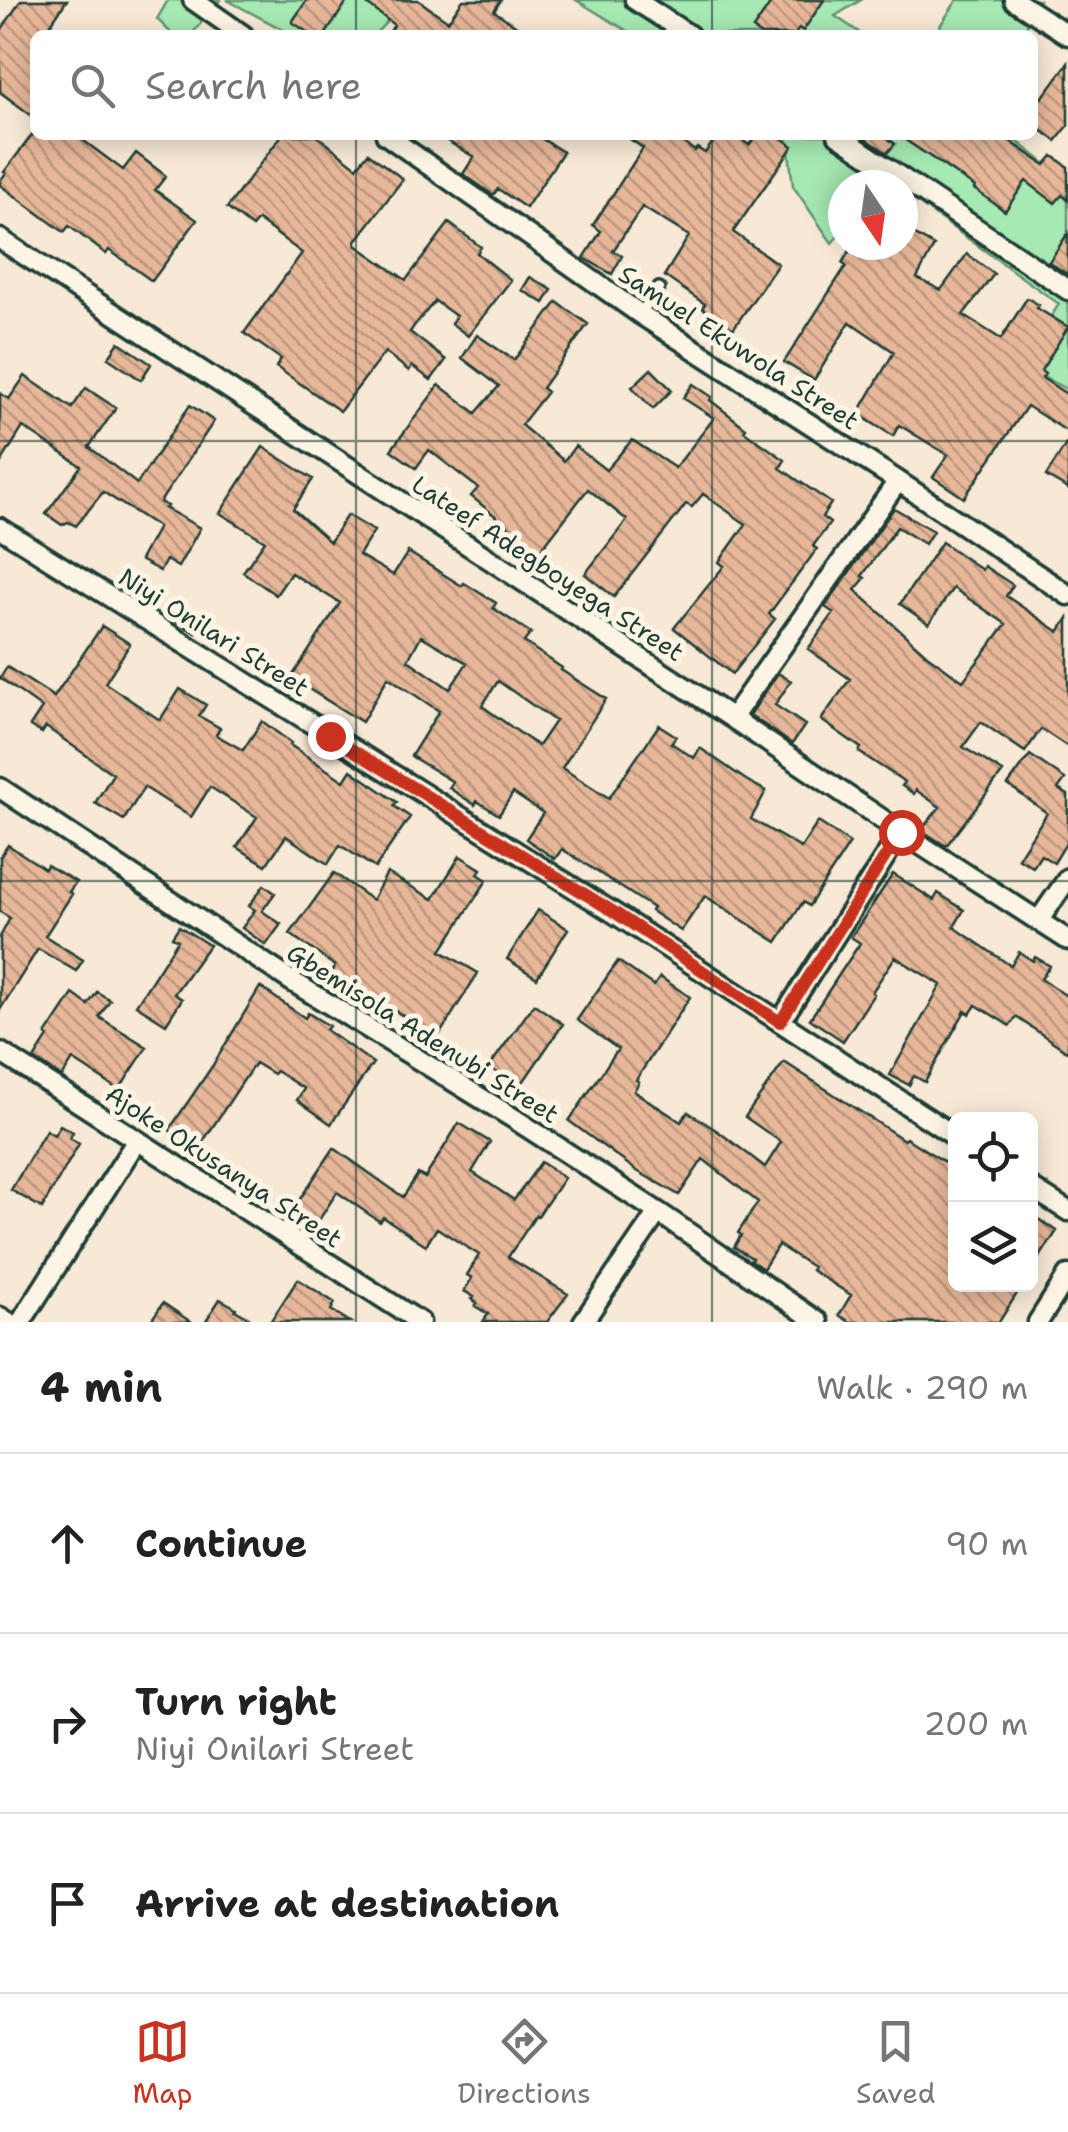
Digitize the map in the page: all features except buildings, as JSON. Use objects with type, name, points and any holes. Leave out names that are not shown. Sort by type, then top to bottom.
[{"type":"street","points":[[192,0],[236,30]]},
{"type":"street","points":[[635,0],[681,30]]},
{"type":"street","points":[[1014,0],[1068,35]]},
{"type":"street","name":"Samuel Ekuwola Street","points":[[393,140],[640,314],[1068,595]]},
{"type":"street","points":[[845,140],[1068,290]]},
{"type":"street","name":"Lateef Adegboyega Street","points":[[0,239],[1068,940]]},
{"type":"street","points":[[732,718],[898,481]]},
{"type":"street","name":"Niyi Onilari Street","points":[[0,528],[614,912],[948,1132]]},
{"type":"street","name":"Gbemisola Adenubi Street","points":[[0,788],[290,980],[658,1212],[818,1322]]},
{"type":"street","points":[[780,1022],[901,832]]},
{"type":"street","points":[[1039,920],[1068,878]]},
{"type":"street","name":"Ajoke Okusanya Street","points":[[0,1052],[420,1322]]},
{"type":"street","points":[[21,1322],[137,1140]]},
{"type":"street","points":[[1038,1191],[1068,1212]]},
{"type":"street","points":[[583,1322],[658,1212]]},
{"type":"street","points":[[1038,1322],[1068,1274]]},
{"type":"street","points":[[0,1317],[8,1322]]},
{"type":"lane","points":[[640,314],[659,288]]},
{"type":"green space","points":[[168,0],[220,0],[195,30],[168,30],[157,19]]},
{"type":"green space","points":[[227,0],[408,0],[379,30],[284,30]]},
{"type":"green space","points":[[576,0],[861,0],[835,16],[856,30],[626,30]]},
{"type":"green space","points":[[957,0],[1039,0],[1024,30],[937,30]]},
{"type":"green space","points":[[788,140],[1015,140],[1068,181],[1068,390],[1020,365],[1059,304],[918,203],[918,170],[828,170],[828,237],[793,186]]},
{"type":"route","points":[[330,736],[614,912],[780,1022],[901,832]]}]
